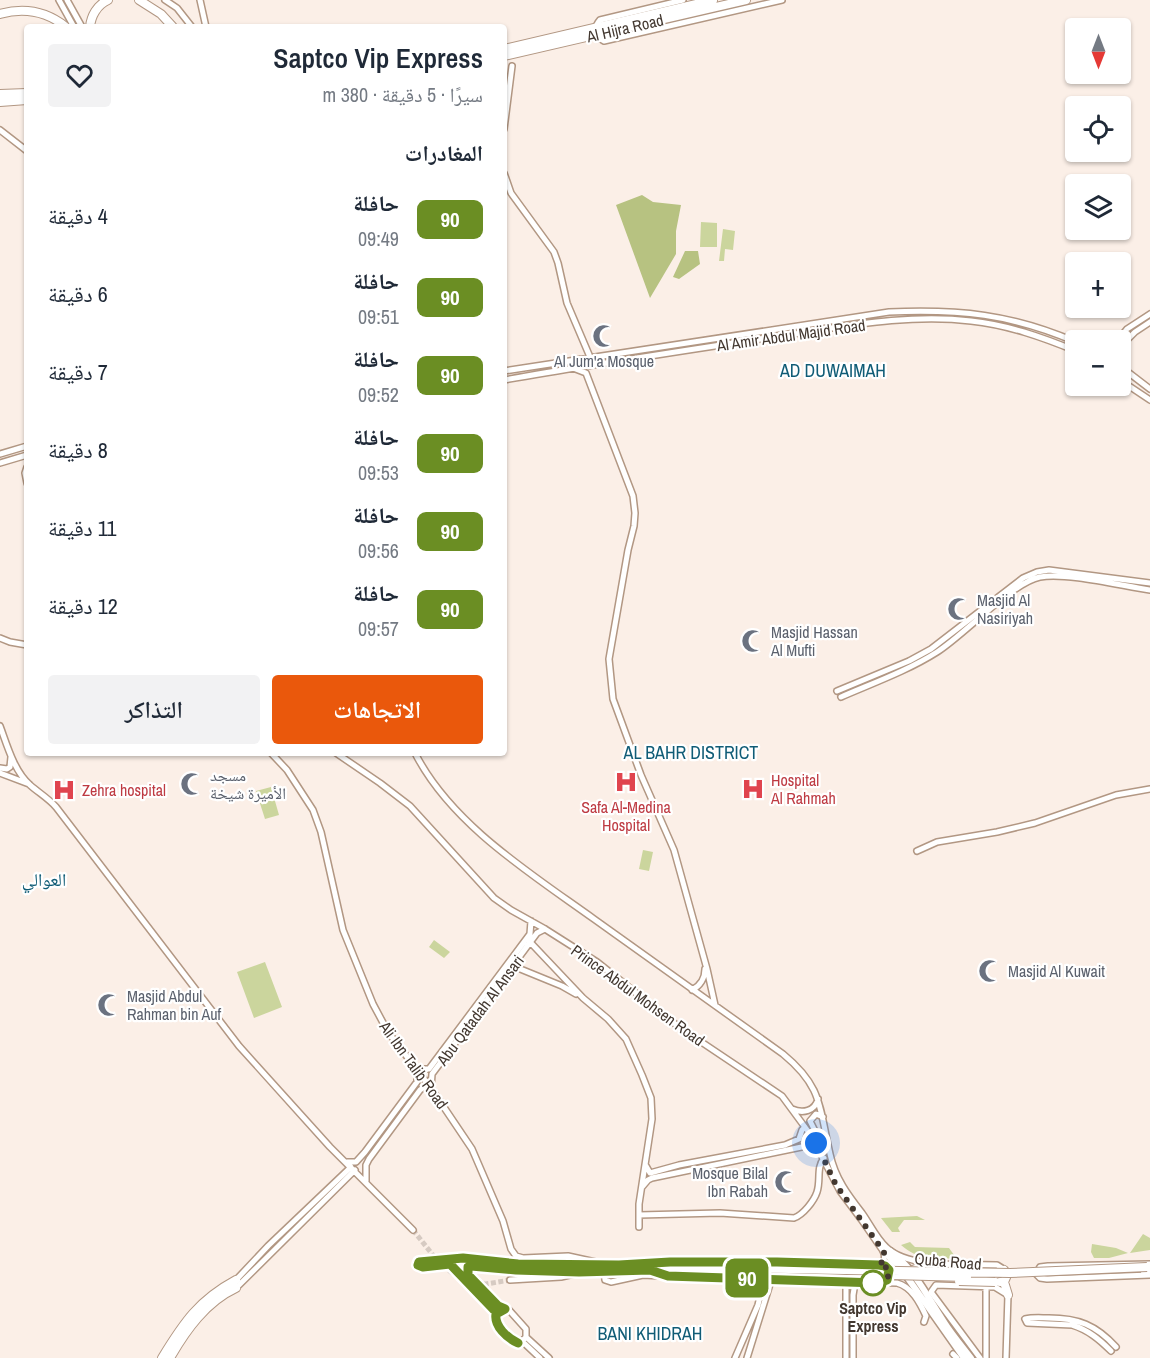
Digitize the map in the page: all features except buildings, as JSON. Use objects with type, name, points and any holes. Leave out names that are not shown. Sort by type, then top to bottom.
[{"type":"highway","points":[[90,24],[96,10],[108,0]]},
{"type":"highway","points":[[139,0],[161,14],[170,24]]},
{"type":"highway","name":"Al Hijra Road","points":[[507,48],[713,0]]},
{"type":"highway","name":"Al Hijra Road","points":[[507,55],[746,0]]},
{"type":"highway","points":[[0,14],[17,10],[35,11],[54,18],[62,24]]},
{"type":"highway","points":[[0,93],[24,93]]},
{"type":"highway","points":[[0,102],[24,100]]},
{"type":"highway","points":[[426,1260],[430,1257],[431,1250]]},
{"type":"highway","points":[[682,1269],[650,1270],[606,1268],[518,1264],[463,1258],[426,1260],[419,1262],[418,1265],[423,1267],[450,1264],[516,1270],[579,1272],[606,1268],[619,1265],[875,1276],[1149,1269]]},
{"type":"highway","points":[[772,1262],[789,1265],[856,1267],[875,1276]]},
{"type":"highway","points":[[471,1266],[468,1267],[468,1275],[498,1306],[505,1309]]},
{"type":"highway","points":[[921,1267],[1002,1270],[1007,1277],[1000,1282],[922,1280],[914,1275],[921,1267]]},
{"type":"highway","points":[[768,1280],[782,1276],[858,1278],[875,1276]]},
{"type":"highway","points":[[1000,1282],[1008,1295]]},
{"type":"highway","points":[[162,1358],[195,1311],[208,1297],[236,1284]]},
{"type":"highway","points":[[170,1358],[190,1326],[215,1299],[236,1284]]},
{"type":"main road","points":[[59,0],[72,24]]},
{"type":"main road","points":[[67,0],[80,24]]},
{"type":"main road","points":[[165,0],[177,9],[190,24]]},
{"type":"main road","points":[[200,0],[205,24]]},
{"type":"main road","points":[[684,0],[600,20],[595,32],[604,41],[782,0]]},
{"type":"main road","points":[[507,105],[512,66]]},
{"type":"main road","points":[[0,130],[24,149]]},
{"type":"main road","points":[[507,182],[511,193],[554,252],[567,303],[590,357]]},
{"type":"main road","name":"Al Amir Abdul Majid Road","points":[[507,379],[890,312],[930,310],[974,313],[1013,319],[1065,337]]},
{"type":"main road","points":[[1126,330],[1150,314]]},
{"type":"main road","name":"Al Amir Abdul Majid Road","points":[[507,371],[590,357],[930,318],[1010,327],[1065,347]]},
{"type":"main road","points":[[1131,336],[1150,322]]},
{"type":"main road","points":[[592,387],[591,372],[599,364]]},
{"type":"main road","points":[[573,368],[586,373],[630,487],[635,506],[633,533],[609,659],[613,699],[641,776],[674,850],[715,1005]]},
{"type":"main road","points":[[1131,374],[1150,389]]},
{"type":"main road","points":[[1131,387],[1150,400]]},
{"type":"main road","points":[[0,454],[24,447]]},
{"type":"main road","points":[[0,463],[24,456]]},
{"type":"main road","points":[[1150,583],[1049,570],[1037,572],[1023,578],[931,649],[839,694],[919,663],[939,651],[1030,580],[1038,577],[1067,577],[1150,590]]},
{"type":"main road","points":[[0,638],[24,644]]},
{"type":"main road","points":[[0,645],[10,642]]},
{"type":"main road","points":[[0,726],[12,756],[29,784]]},
{"type":"main road","points":[[0,768],[10,767],[12,756]]},
{"type":"main road","name":"Ali Ibn Talib Road","points":[[274,756],[287,770],[313,810],[321,832],[340,922],[360,974],[384,1026],[431,1088],[472,1149],[503,1221],[511,1249],[516,1256],[523,1258],[568,1256],[606,1268]]},
{"type":"main road","name":"Prince Abdul Mohsen Road","points":[[340,756],[410,806],[494,898],[597,962],[697,1040],[773,1089],[805,1127],[816,1143],[836,1185],[887,1251]]},
{"type":"main road","points":[[417,756],[460,815],[497,847],[549,887],[793,1062],[807,1077],[818,1097],[831,1158],[840,1183],[964,1358]]},
{"type":"main road","points":[[0,773],[29,784],[44,794],[56,807],[239,1046],[330,1147],[366,1180],[413,1230]]},
{"type":"main road","points":[[917,851],[937,842],[1035,823],[1116,795],[1150,789]]},
{"type":"main road","name":"Abu Qatadah Al Ansari","points":[[351,1166],[359,1160],[417,1082],[416,1069],[429,1069],[530,934],[531,921]]},
{"type":"main road","name":"Abu Qatadah Al Ansari","points":[[366,1180],[366,1165],[369,1159],[420,1090],[424,1087],[431,1088],[432,1074],[537,933],[545,929]]},
{"type":"main road","points":[[530,942],[626,1039],[647,1087],[651,1098],[652,1119],[640,1191],[639,1227]]},
{"type":"main road","points":[[692,990],[699,985],[705,975],[705,962]]},
{"type":"main road","points":[[513,966],[562,986],[583,998]]},
{"type":"main road","points":[[791,1108],[798,1112],[808,1111],[815,1106],[818,1097]]},
{"type":"main road","points":[[639,1215],[720,1213],[773,1218],[799,1217],[817,1192],[822,1155],[821,1143],[810,1121],[816,1114],[823,1118]]},
{"type":"main road","points":[[785,1148],[799,1139],[805,1127]]},
{"type":"main road","points":[[640,1191],[651,1176],[679,1165],[816,1143]]},
{"type":"main road","points":[[645,1163],[646,1170],[651,1176]]},
{"type":"main road","points":[[236,1284],[268,1246],[351,1166]]},
{"type":"main road","points":[[236,1284],[351,1166]]},
{"type":"main road","points":[[879,1265],[884,1260],[887,1251]]},
{"type":"main road","points":[[887,1251],[905,1265],[931,1293],[980,1358]]},
{"type":"main road","name":"Quba Road","points":[[887,1251],[922,1262],[997,1265],[1002,1270]]},
{"type":"main road","points":[[619,1265],[670,1262],[772,1262],[887,1267],[889,1274],[887,1280],[875,1276]]},
{"type":"main road","points":[[750,1279],[759,1270],[752,1262]]},
{"type":"main road","points":[[747,1358],[772,1262]]},
{"type":"main road","points":[[450,1264],[496,1314],[497,1324],[507,1336],[515,1342],[525,1339]]},
{"type":"main road","points":[[1048,1266],[1149,1269],[1047,1279],[1040,1278],[1036,1274],[1040,1267],[1048,1266]]},
{"type":"main road","points":[[606,1268],[605,1280],[611,1282],[643,1275],[662,1275],[855,1283],[875,1276],[918,1293]]},
{"type":"main road","points":[[650,1270],[662,1275]]},
{"type":"main road","points":[[510,1280],[561,1277],[579,1272]]},
{"type":"main road","points":[[914,1275],[948,1328],[971,1358]]},
{"type":"main road","points":[[735,1358],[746,1337],[768,1280]]},
{"type":"main road","points":[[846,1282],[846,1358]]},
{"type":"main road","points":[[853,1358],[855,1283]]},
{"type":"main road","points":[[931,1293],[936,1285],[995,1287],[1008,1295],[1006,1358]]},
{"type":"main road","points":[[986,1287],[986,1358]]},
{"type":"main road","points":[[909,1289],[926,1316],[924,1322]]},
{"type":"main road","points":[[918,1293],[919,1303]]},
{"type":"main road","points":[[496,1314],[505,1309],[509,1310],[526,1329],[525,1339],[540,1358]]},
{"type":"main road","points":[[1027,1317],[1080,1320],[1109,1339],[1113,1349],[1089,1332],[1072,1324],[1027,1323],[1025,1320],[1027,1317]]},
{"type":"main road","points":[[525,1339],[549,1358]]},
{"type":"green space","points":[[642,195],[653,202],[681,205],[676,231],[676,254],[650,298],[616,205]]},
{"type":"green space","points":[[701,222],[717,223],[717,247],[700,247]]},
{"type":"green space","points":[[723,229],[735,231],[733,250],[725,249],[724,261],[719,261]]},
{"type":"green space","points":[[685,251],[698,251],[700,264],[679,279],[673,277]]},
{"type":"green space","points":[[271,787],[279,815],[265,819],[256,791]]},
{"type":"green space","points":[[643,850],[653,852],[649,871],[639,869]]},
{"type":"green space","points":[[434,940],[450,952],[444,958],[429,947]]},
{"type":"green space","points":[[265,962],[282,1007],[254,1018],[237,972]]},
{"type":"green space","points":[[917,1216],[925,1220],[904,1220],[898,1228],[900,1232],[892,1232],[881,1218]]},
{"type":"green space","points":[[1143,1234],[1150,1238],[1150,1250],[1130,1253]]},
{"type":"green space","points":[[910,1242],[915,1247],[949,1248],[957,1259],[920,1256],[901,1245]]},
{"type":"green space","points":[[1092,1244],[1116,1248],[1128,1253],[1109,1258],[1094,1258],[1091,1252]]},
{"type":"tunnel","points":[[413,1230],[436,1259]]},
{"type":"tunnel","points":[[443,1266],[464,1282]]},
{"type":"tunnel","points":[[476,1284],[510,1280]]},
{"type":"bus line","name":"90","points":[[494,1310],[450,1264],[423,1267],[418,1265],[419,1262],[463,1258],[518,1264],[830,1262],[879,1265],[889,1270],[887,1280],[878,1283],[668,1276],[650,1270],[579,1272],[468,1267],[468,1275],[500,1308],[505,1309],[496,1314],[495,1320],[511,1339],[518,1343]]},
{"type":"place","name":"Al Jum'a Mosque","points":[[604,336]]},
{"type":"place","name":"Masjid Al Nasiriyah","points":[[959,609]]},
{"type":"place","name":"Masjid Hassan Al Mufti","points":[[753,641]]},
{"type":"place","name":"Safa Al-Medina Hospital","points":[[626,782]]},
{"type":"place","name":"مسجد الأميرة شيخة","points":[[192,784]]},
{"type":"place","name":"Hospital Al Rahmah","points":[[753,789]]},
{"type":"place","name":"Zehra hospital","points":[[64,790]]},
{"type":"place","name":"Masjid Al Kuwait","points":[[990,971]]},
{"type":"place","name":"Masjid Abdul Rahman bin Auf","points":[[109,1005]]},
{"type":"place","name":"Mosque Bilal Ibn Rabah","points":[[786,1182]]},
{"type":"place","name":"Saptco Vip Express","points":[[873,1283]]},
{"type":"district","name":"AD DUWAIMAH","points":[[833,370]]},
{"type":"district","name":"AL BAHR DISTRICT","points":[[691,752]]},
{"type":"district","name":"العوالي","points":[[44,879]]},
{"type":"district","name":"BANI KHIDRAH","points":[[650,1333]]},
{"type":"route","points":[[816,1143],[836,1185],[884,1252],[885,1258],[879,1265],[888,1268],[887,1280],[873,1283]]}]
